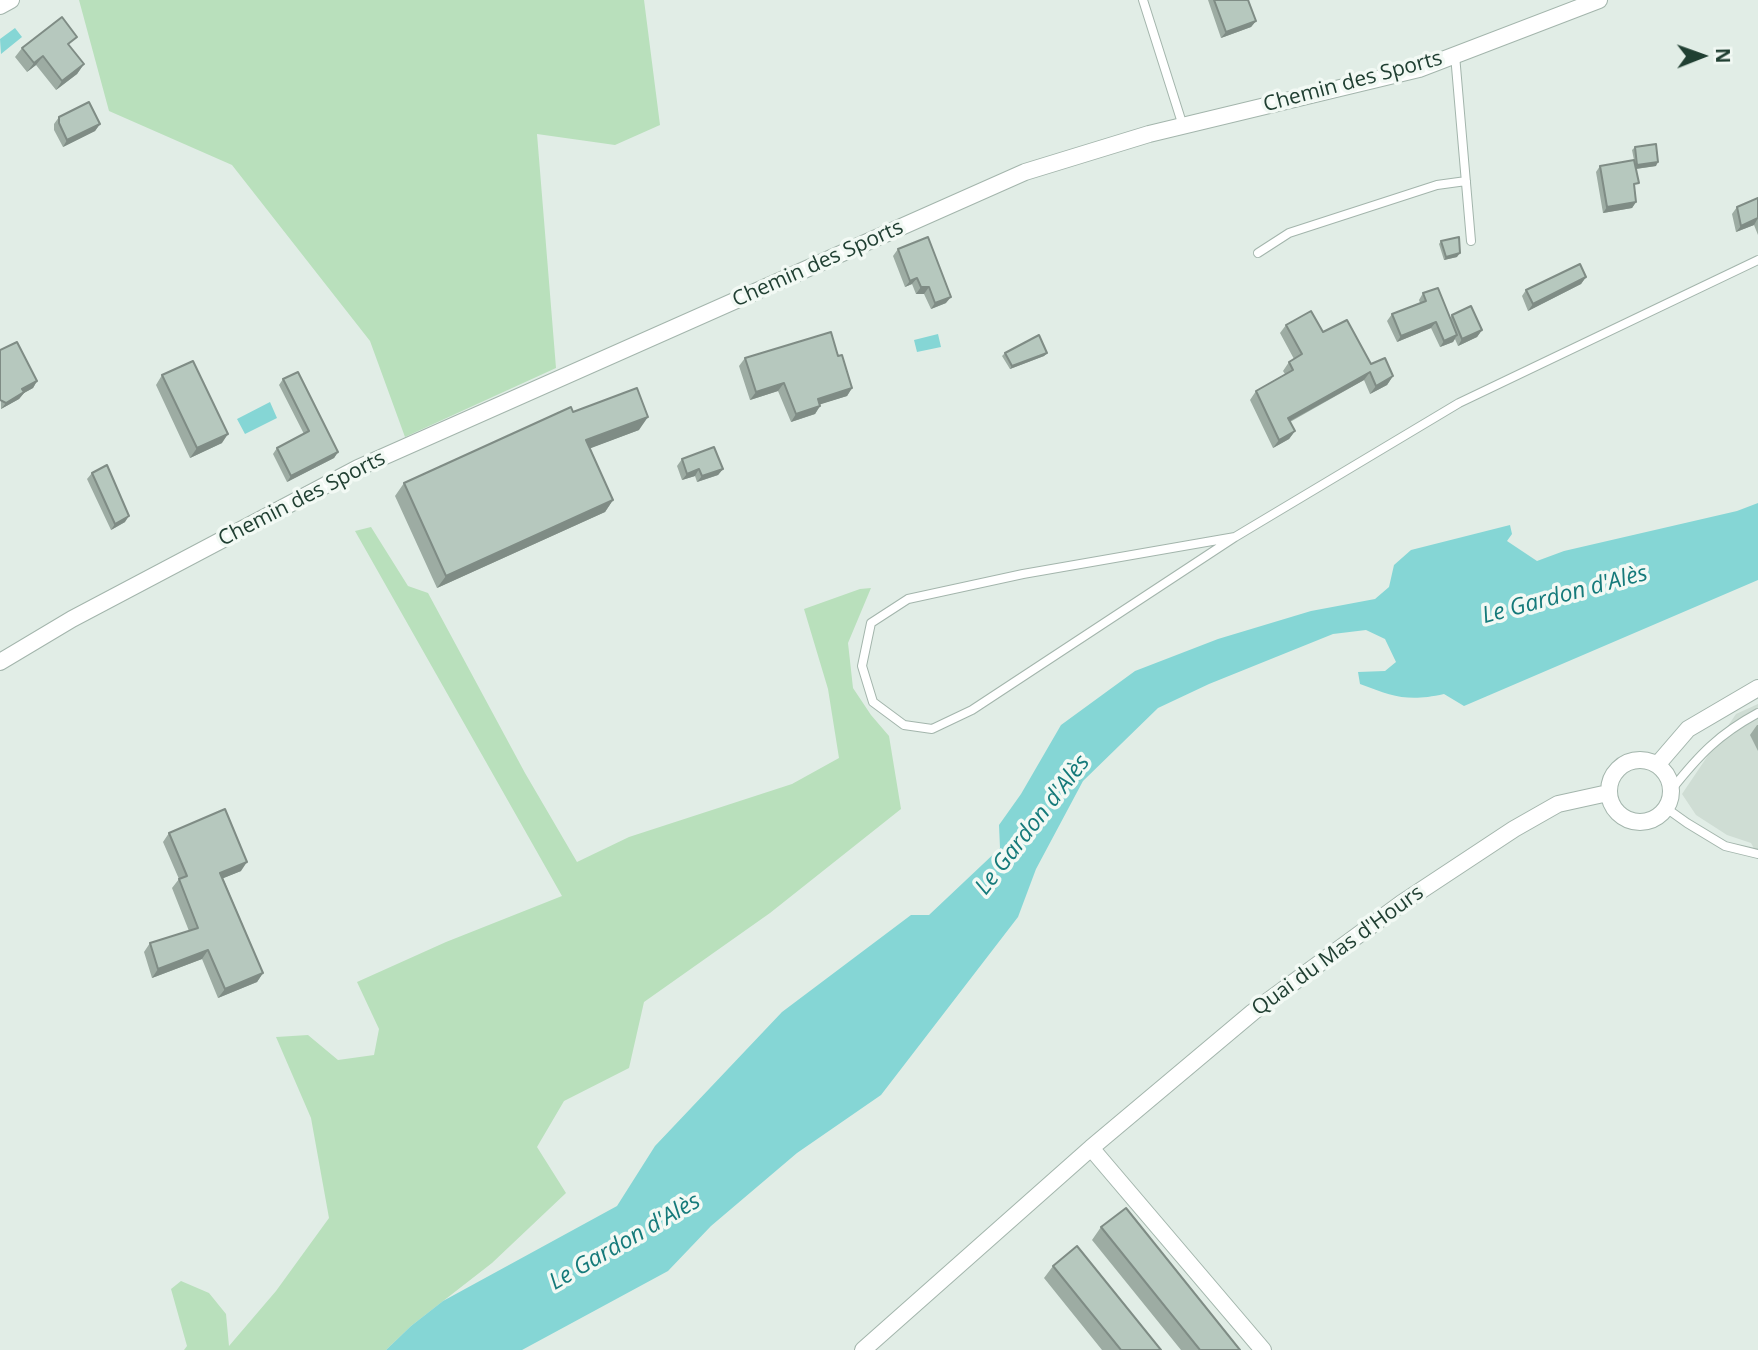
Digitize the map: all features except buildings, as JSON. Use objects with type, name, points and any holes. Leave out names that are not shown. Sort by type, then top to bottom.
[{"type":"street","points":[[0,6],[11,0]]},
{"type":"street","name":"Chemin des Sports","points":[[0,662],[72,620],[358,468],[1026,172],[1149,134],[1419,69],[1599,0]]},
{"type":"street","points":[[1657,765],[1688,729],[1758,688]]},
{"type":"street","points":[[1638,760],[1657,765],[1664,771],[1672,789],[1667,808],[1651,821],[1632,822],[1615,811],[1608,793],[1614,774],[1620,766],[1638,760]]},
{"type":"street","name":"Quai du Mas d'Hours","points":[[863,1350],[1091,1148],[1253,1012],[1402,902],[1514,829],[1558,804],[1608,793]]},
{"type":"street","points":[[1091,1148],[1262,1350]]},
{"type":"lane","points":[[1143,0],[1182,126]]},
{"type":"lane","points":[[1455,55],[1471,241]]},
{"type":"lane","points":[[1258,253],[1289,233],[1437,185],[1466,181]]},
{"type":"lane","points":[[1235,537],[1023,574],[908,599],[871,623],[862,666],[873,702],[904,725],[932,729],[972,710],[1235,537],[1459,404],[1758,260]]},
{"type":"lane","points":[[1672,789],[1696,758],[1730,728],[1758,712]]},
{"type":"lane","points":[[1667,808],[1687,824],[1725,846],[1758,854]]},
{"type":"shaded area","points":[[1758,704],[1758,856],[1751,843],[1727,835],[1696,815],[1682,794],[1736,714]]},
{"type":"green space","points":[[79,0],[644,0],[660,125],[615,145],[537,134],[556,368],[405,437],[370,341],[232,165],[109,111]]},
{"type":"green space","points":[[371,527],[408,586],[428,593],[525,773],[577,862],[629,837],[792,784],[839,758],[828,689],[804,609],[860,589],[871,588],[848,643],[853,688],[889,736],[901,809],[770,913],[644,1002],[629,1068],[564,1101],[537,1147],[566,1193],[492,1263],[411,1326],[386,1350],[184,1350],[187,1346],[171,1289],[181,1281],[209,1293],[226,1314],[229,1346],[276,1291],[329,1218],[311,1118],[276,1037],[308,1035],[338,1060],[374,1055],[379,1029],[357,982],[446,942],[562,896],[355,531]]},
{"type":"water","points":[[15,28],[22,37],[1,54],[0,39]]},
{"type":"water","points":[[938,334],[941,347],[917,352],[914,340]]},
{"type":"water","points":[[270,402],[277,418],[245,434],[237,419]]},
{"type":"water","name":"Le Gardon d'Alès","points":[[1758,503],[1758,580],[1464,706],[1444,694],[1420,698],[1401,697],[1360,684],[1358,672],[1385,671],[1396,662],[1385,639],[1366,630],[1333,634],[1209,684],[1158,708],[1083,781],[1036,869],[1018,917],[881,1095],[797,1153],[711,1226],[668,1271],[522,1350],[386,1350],[443,1301],[617,1206],[655,1146],[782,1012],[911,915],[929,915],[1000,848],[999,825],[1021,794],[1061,725],[1135,671],[1218,639],[1311,611],[1375,599],[1389,587],[1394,565],[1411,550],[1510,525],[1512,534],[1507,541],[1537,561],[1564,551],[1737,511]]}]
